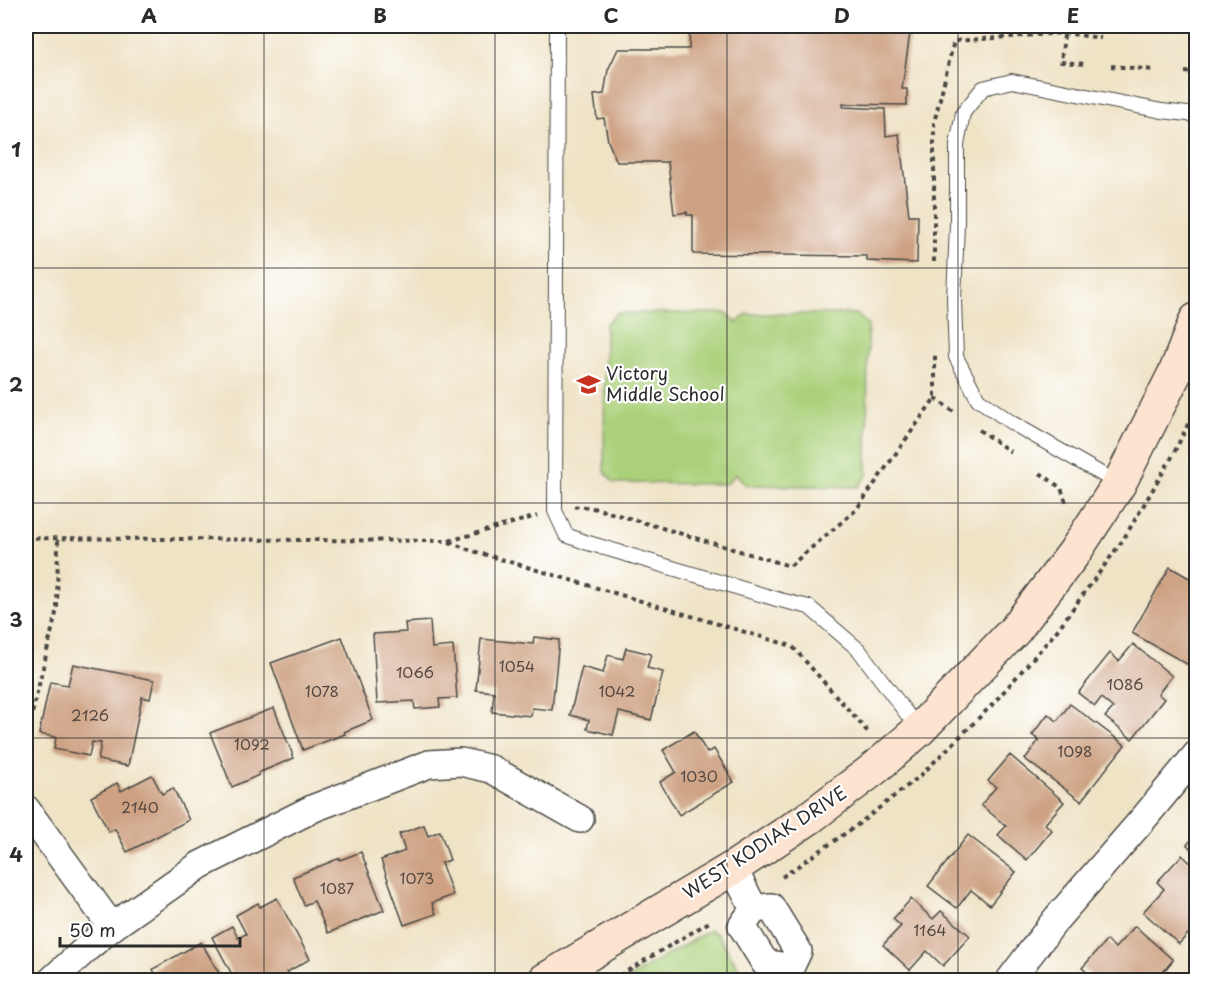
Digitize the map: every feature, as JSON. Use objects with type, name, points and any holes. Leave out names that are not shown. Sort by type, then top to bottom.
[{"type":"street","name":"WEST KODIAK DRIVE","points":[[545,981],[733,868],[809,818],[874,769],[920,730],[1015,630],[1074,553],[1119,484],[1176,371],[1197,320]]},
{"type":"street","points":[[1010,981],[1057,918],[1197,755]]},
{"type":"street","points":[[52,981],[112,927],[200,866],[314,808],[429,764],[461,762],[491,769],[580,819]]},
{"type":"street","points":[[26,809],[112,927]]},
{"type":"street","points":[[733,868],[754,909],[742,926],[765,963],[795,974]]},
{"type":"lane","points":[[557,26],[555,511],[566,535],[809,607],[859,650],[920,730]]},
{"type":"lane","points":[[1119,484],[1012,423],[978,399],[956,357],[954,300],[957,223],[956,164],[963,113],[983,88],[1012,81],[1162,111],[1197,115]]},
{"type":"path","points":[[1065,26],[1061,63],[1085,64]]},
{"type":"path","points":[[934,267],[934,123],[954,41],[1064,33],[1101,38]]},
{"type":"path","points":[[1111,66],[1155,70]]},
{"type":"path","points":[[1185,72],[1197,73]]},
{"type":"path","points":[[26,538],[449,541],[579,506],[598,509],[790,566],[856,510],[935,398],[935,350]]},
{"type":"path","points":[[935,398],[954,412]]},
{"type":"path","points":[[979,430],[1011,452]]},
{"type":"path","points":[[1040,473],[1061,488],[1067,505]]},
{"type":"path","points":[[26,739],[57,609],[58,538]]},
{"type":"path","points":[[449,541],[481,553],[792,646],[868,732]]},
{"type":"path","points":[[612,981],[711,921]]},
{"type":"green space","points":[[617,313],[727,313],[737,323],[747,314],[857,314],[868,325],[867,475],[858,487],[746,485],[736,474],[726,484],[614,483],[604,471],[605,324]]},
{"type":"green space","points":[[710,930],[718,935],[746,980],[625,980]]},
{"type":"building","points":[[690,26],[911,26],[902,89],[907,89],[907,105],[843,104],[843,107],[885,109],[886,136],[899,134],[909,215],[918,215],[917,263],[867,261],[867,256],[693,254],[693,215],[687,215],[687,212],[674,214],[668,162],[617,162],[608,141],[604,118],[597,119],[594,95],[604,94],[608,70],[618,49],[689,49]]},
{"type":"building","points":[[1170,567],[1196,582],[1196,631],[1191,640],[1196,644],[1196,658],[1192,667],[1132,633]]},
{"type":"building","points":[[430,621],[432,648],[453,646],[457,698],[439,699],[440,707],[415,709],[414,701],[377,703],[373,634],[406,632],[405,623]]},
{"type":"building","points":[[342,637],[373,720],[344,732],[345,734],[303,750],[271,663]]},
{"type":"building","points":[[534,637],[559,640],[552,710],[532,708],[531,716],[492,712],[494,692],[476,690],[481,639],[533,644]]},
{"type":"building","points":[[1133,644],[1172,676],[1158,694],[1164,699],[1132,739],[1105,717],[1113,708],[1101,698],[1095,706],[1078,693],[1110,653],[1119,661]]},
{"type":"building","points":[[626,648],[651,654],[647,668],[663,672],[651,720],[619,712],[613,735],[587,729],[589,720],[570,715],[582,667],[603,673],[608,655],[623,659]]},
{"type":"building","points":[[73,664],[154,680],[150,699],[142,697],[128,766],[98,760],[101,743],[92,742],[89,756],[54,749],[56,737],[39,734],[50,682],[68,685]]},
{"type":"building","points":[[1070,704],[1125,745],[1081,801],[1025,759],[1039,740],[1032,735],[1048,714],[1057,721]]},
{"type":"building","points":[[274,708],[294,758],[232,787],[210,733]]},
{"type":"building","points":[[694,731],[707,753],[714,749],[734,782],[679,815],[660,782],[676,772],[663,750]]},
{"type":"building","points":[[1010,755],[1064,802],[1045,824],[1052,830],[1027,860],[998,835],[1006,826],[981,805],[996,787],[988,781]]},
{"type":"building","points":[[152,775],[162,794],[173,788],[189,820],[127,852],[115,829],[109,832],[91,797],[117,783],[121,791]]},
{"type":"building","points":[[424,825],[428,836],[440,831],[450,860],[441,863],[453,895],[432,903],[436,914],[404,925],[381,860],[405,851],[399,834]]},
{"type":"building","points":[[1196,834],[1196,853],[1187,845]]},
{"type":"building","points":[[968,835],[1016,872],[990,905],[971,890],[957,908],[928,886]]},
{"type":"building","points":[[361,852],[384,910],[328,933],[314,901],[304,905],[293,877]]},
{"type":"building","points":[[1182,855],[1196,868],[1196,925],[1179,944],[1143,912],[1164,889],[1157,882]]},
{"type":"building","points":[[277,898],[310,959],[287,972],[292,980],[235,980],[212,937],[232,926],[238,938],[246,934],[236,915],[258,903],[260,907]]},
{"type":"building","points":[[911,899],[933,919],[941,911],[970,936],[943,966],[927,951],[910,970],[883,945],[901,926],[893,919]]},
{"type":"building","points":[[1135,926],[1173,960],[1164,971],[1172,978],[1170,980],[1096,980],[1082,968],[1107,940],[1115,948]]},
{"type":"building","points":[[201,942],[223,980],[152,980],[157,978],[153,969]]},
{"type":"place","name":"Victory Middle School","points":[[588,384]]}]
